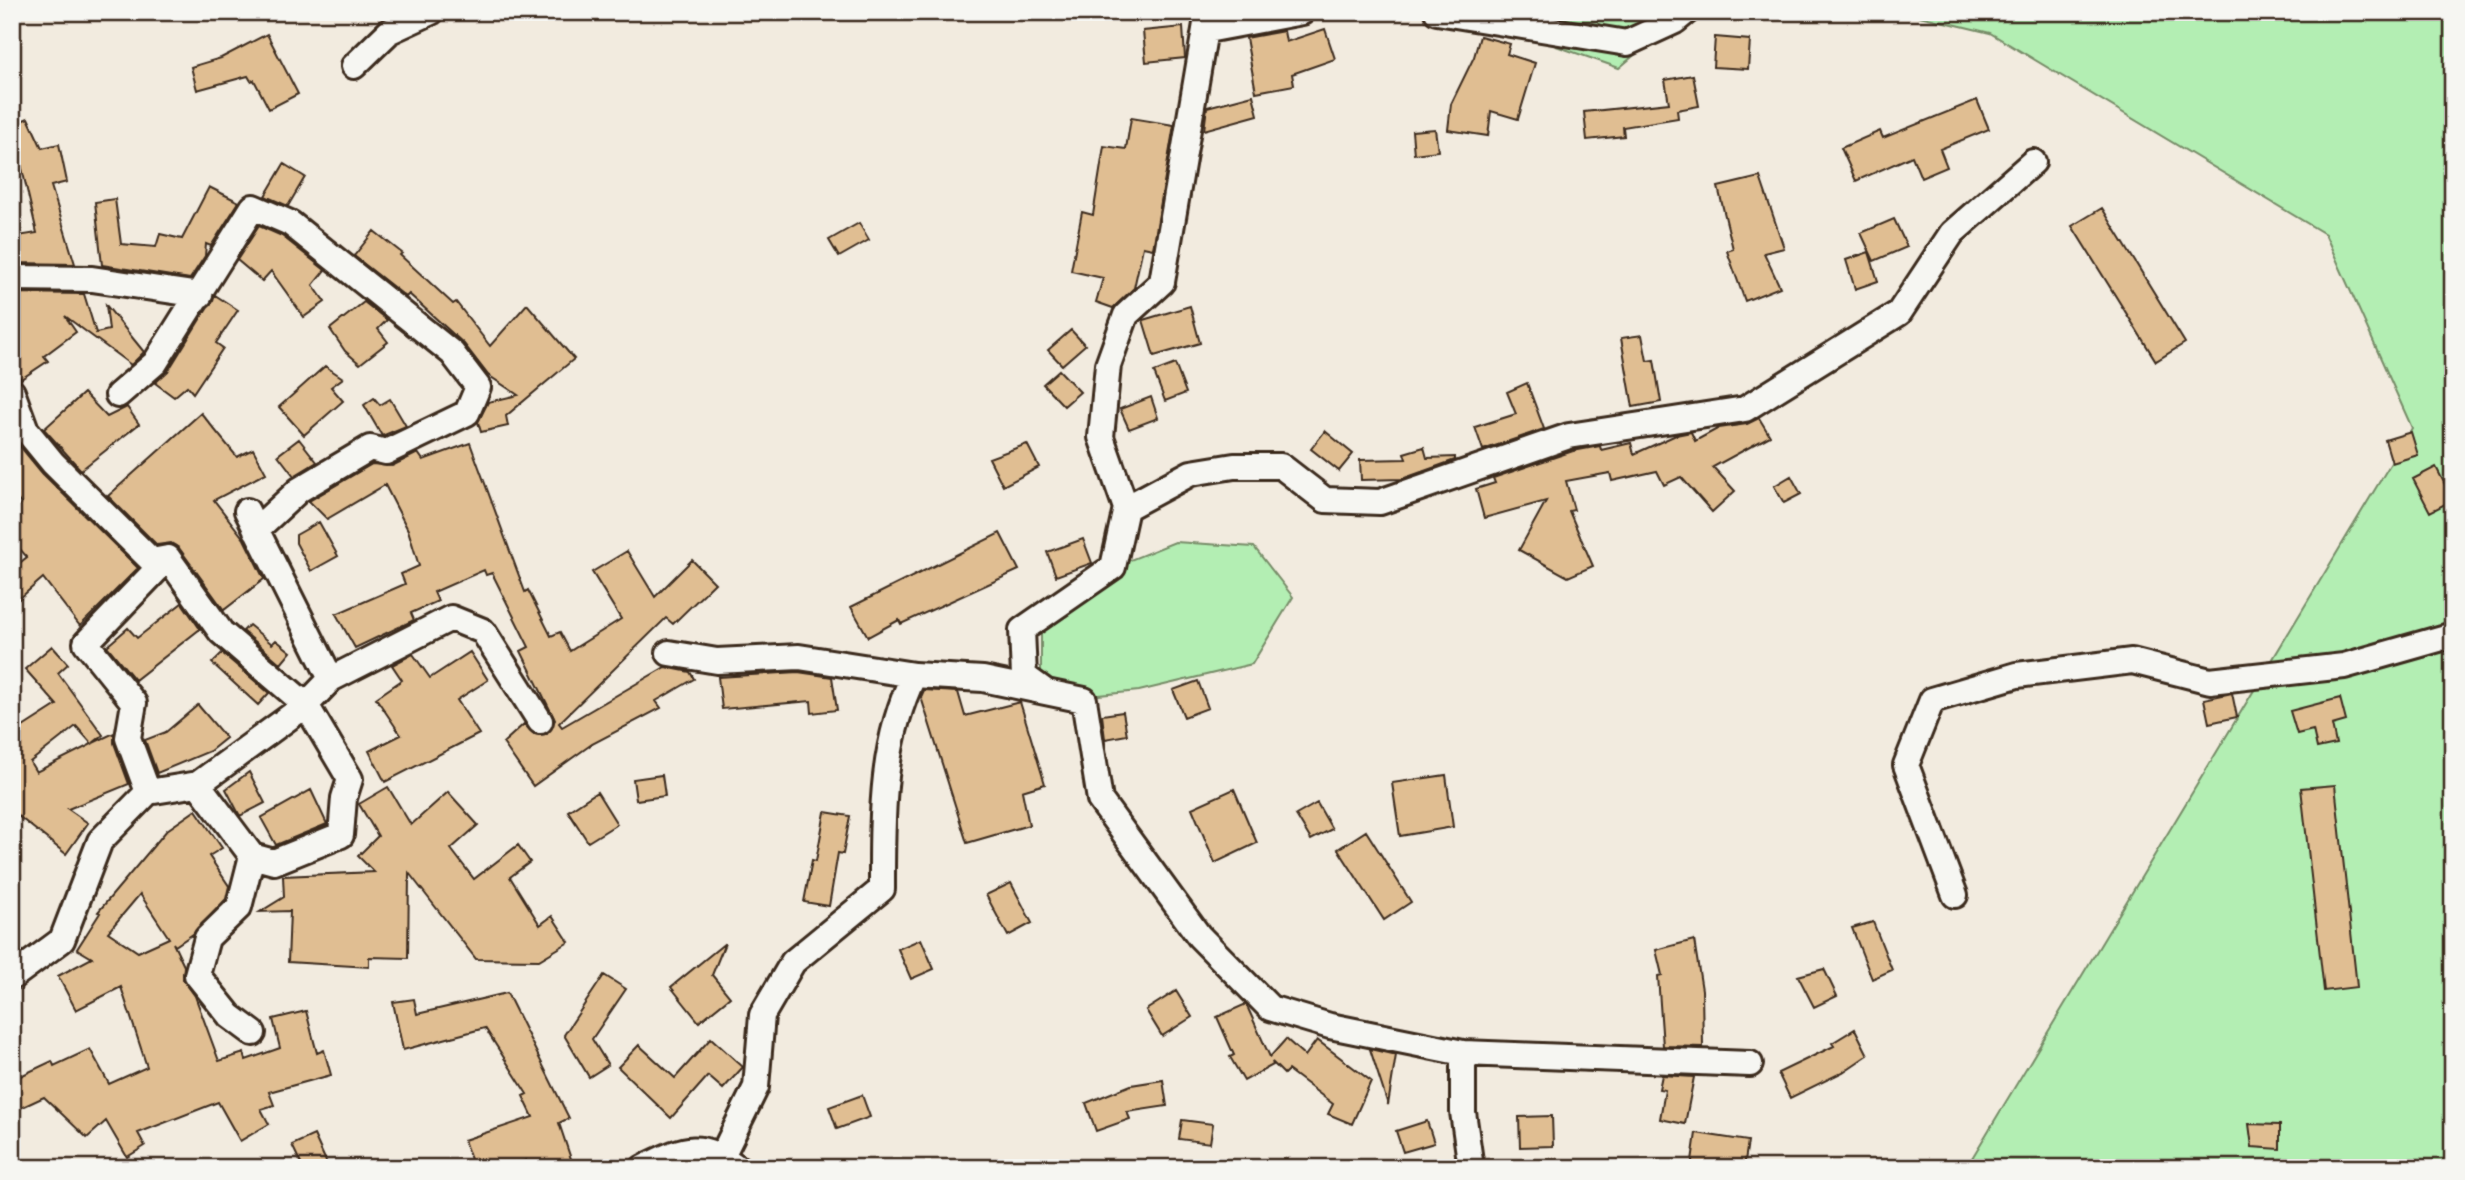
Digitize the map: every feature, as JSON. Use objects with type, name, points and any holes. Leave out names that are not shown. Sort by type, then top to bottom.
[{"type":"street","points":[[354,66],[390,31],[430,12]]},
{"type":"street","points":[[1072,697],[1046,692],[1024,676],[1022,630],[1113,567],[1126,508],[1101,437],[1108,365],[1126,315],[1162,282],[1207,21],[1302,12]]},
{"type":"street","points":[[1437,12],[1626,43],[1675,21],[1686,12]]},
{"type":"street","points":[[1126,508],[1191,473],[1234,466],[1281,466],[1325,500],[1380,502],[1569,436],[1745,408],[1899,313],[1952,233],[2033,162]]},
{"type":"street","points":[[118,395],[155,363],[253,207],[290,223],[452,353],[478,387],[467,413],[386,452],[370,448],[251,520],[331,678]]},
{"type":"street","points":[[12,278],[92,279],[200,295]]},
{"type":"street","points":[[12,392],[26,430],[53,463],[152,561],[168,558]]},
{"type":"street","points":[[168,558],[221,632],[306,705],[350,779],[344,798],[341,835],[274,862],[251,856],[198,784]]},
{"type":"street","points":[[148,792],[128,738],[134,703],[86,643],[168,558]]},
{"type":"street","points":[[12,977],[62,940],[100,841],[148,792],[198,784],[306,705],[331,678],[451,618],[483,631],[540,721]]},
{"type":"street","points":[[1955,895],[1906,765],[1932,700],[2017,675],[2132,662],[2210,681],[2344,666],[2453,635]]},
{"type":"street","points":[[669,653],[717,661],[799,657],[914,674],[983,679],[1084,700],[1100,800],[1199,936],[1270,1008],[1331,1026],[1463,1053],[1750,1064]]},
{"type":"street","points":[[643,1168],[688,1147],[730,1162],[756,1087],[762,1015],[793,962],[882,889],[884,769],[898,707],[914,674]]},
{"type":"street","points":[[251,856],[239,907],[207,938],[197,975],[230,1016],[253,1033]]},
{"type":"street","points":[[1463,1053],[1463,1112],[1472,1168]]},
{"type":"green space","points":[[1470,12],[1685,12],[1619,68],[1470,16]]},
{"type":"green space","points":[[1903,12],[2453,12],[2453,1168],[1966,1168],[2412,428],[2325,234],[1990,33]]},
{"type":"green space","points":[[1175,542],[1254,547],[1293,597],[1252,664],[1139,691],[1059,699],[1041,681],[1041,632],[1130,560]]},
{"type":"building","points":[[1183,27],[1185,58],[1146,62],[1143,31]]},
{"type":"building","points":[[1325,29],[1335,59],[1292,74],[1294,85],[1256,92],[1246,38],[1284,31],[1286,42]]},
{"type":"building","points":[[267,34],[298,94],[269,109],[254,80],[251,81],[248,76],[197,90],[191,67],[221,58]]},
{"type":"building","points":[[1480,36],[1510,44],[1507,54],[1535,63],[1518,119],[1491,111],[1488,136],[1448,130],[1451,104],[1474,57]]},
{"type":"building","points":[[1715,37],[1750,40],[1748,69],[1713,67]]},
{"type":"building","points":[[1693,75],[1699,106],[1677,110],[1678,118],[1623,127],[1624,136],[1587,140],[1584,112],[1669,103],[1665,80]]},
{"type":"building","points":[[1253,95],[1258,115],[1204,130],[1207,107]]},
{"type":"building","points":[[1977,100],[1989,129],[1940,149],[1947,167],[1921,178],[1912,156],[1856,181],[1841,148],[1880,131],[1883,138]]},
{"type":"building","points":[[28,118],[42,148],[59,144],[67,182],[51,186],[75,264],[14,263],[12,237],[37,233],[17,147],[12,149],[12,125]]},
{"type":"building","points":[[1131,118],[1174,125],[1153,249],[1143,247],[1134,288],[1113,308],[1096,302],[1103,278],[1071,271],[1082,212],[1093,215],[1104,146],[1126,149]]},
{"type":"building","points":[[1435,129],[1438,151],[1414,154],[1412,131]]},
{"type":"building","points":[[284,164],[305,177],[288,206],[265,196]]},
{"type":"building","points":[[1760,177],[1784,248],[1764,253],[1780,287],[1745,301],[1727,251],[1733,249],[1718,187]]},
{"type":"building","points":[[209,187],[239,202],[211,246],[206,244],[205,256],[190,279],[102,265],[95,202],[115,199],[121,244],[156,247],[160,234],[182,239]]},
{"type":"building","points":[[2102,208],[2185,343],[2156,361],[2072,226]]},
{"type":"building","points":[[1894,219],[1907,247],[1874,261],[1861,233]]},
{"type":"building","points":[[859,223],[869,240],[839,257],[829,240]]},
{"type":"building","points":[[259,226],[282,236],[325,270],[313,285],[325,302],[304,317],[271,271],[262,281],[237,260]]},
{"type":"building","points":[[374,231],[402,253],[400,255],[453,304],[456,302],[490,346],[527,304],[574,359],[506,416],[508,426],[481,432],[478,422],[488,402],[518,395],[488,375],[464,344],[409,294],[406,297],[354,256]]},
{"type":"building","points":[[1869,252],[1878,281],[1855,289],[1846,260]]},
{"type":"building","points":[[12,293],[84,294],[96,333],[109,330],[106,305],[144,352],[131,365],[65,316],[76,332],[44,356],[48,361],[21,379],[12,365]]},
{"type":"building","points":[[215,295],[238,310],[216,343],[223,348],[193,393],[187,386],[174,397],[155,383],[168,371]]},
{"type":"building","points":[[364,302],[387,320],[378,329],[388,342],[360,364],[345,351],[330,329]]},
{"type":"building","points":[[1190,306],[1200,343],[1154,356],[1143,320]]},
{"type":"building","points":[[1071,330],[1085,345],[1062,365],[1048,350]]},
{"type":"building","points":[[1642,335],[1647,361],[1654,360],[1661,402],[1633,407],[1621,338]]},
{"type":"building","points":[[1175,364],[1186,393],[1165,401],[1154,372]]},
{"type":"building","points":[[325,366],[343,378],[331,387],[343,401],[304,435],[279,407]]},
{"type":"building","points":[[1059,370],[1080,392],[1064,406],[1043,384]]},
{"type":"building","points":[[1527,383],[1544,429],[1483,450],[1475,427],[1516,414],[1507,392]]},
{"type":"building","points":[[84,393],[107,417],[127,407],[139,424],[81,470],[44,429]]},
{"type":"building","points":[[1151,397],[1158,418],[1129,429],[1120,409]]},
{"type":"building","points":[[374,398],[380,405],[390,399],[406,426],[382,436],[364,405]]},
{"type":"building","points":[[201,413],[237,457],[253,449],[266,473],[214,500],[244,539],[264,579],[224,610],[179,548],[171,543],[157,545],[108,496]]},
{"type":"building","points":[[1759,418],[1770,436],[1713,467],[1735,491],[1712,512],[1681,477],[1664,485],[1657,471],[1612,481],[1610,473],[1566,481],[1574,510],[1569,511],[1593,566],[1568,577],[1519,550],[1546,501],[1484,518],[1476,489],[1495,483],[1493,478],[1573,451],[1600,446],[1601,450],[1631,443],[1634,454],[1676,435],[1691,432],[1695,441],[1719,428],[1747,424]]},
{"type":"building","points":[[1325,431],[1353,454],[1339,471],[1311,449]]},
{"type":"building","points":[[2411,432],[2418,455],[2392,463],[2385,440]]},
{"type":"building","points":[[299,439],[317,462],[294,476],[278,455]]},
{"type":"building","points":[[470,443],[525,592],[528,590],[551,636],[560,632],[570,651],[621,619],[592,572],[627,551],[655,597],[692,560],[715,583],[673,624],[666,618],[559,723],[562,727],[665,667],[690,672],[694,679],[656,701],[661,708],[592,744],[533,786],[503,743],[524,724],[534,734],[547,734],[555,720],[521,651],[529,647],[492,573],[486,575],[484,570],[434,592],[438,601],[411,613],[414,620],[355,648],[336,614],[405,584],[401,574],[419,566],[408,530],[385,485],[327,519],[309,501],[372,464],[392,466],[418,453],[423,460]]},
{"type":"building","points":[[1027,444],[1039,467],[1003,486],[989,458]]},
{"type":"building","points":[[19,445],[42,473],[138,568],[80,626],[43,578],[12,605],[12,569],[27,557],[12,540],[12,511],[21,504],[12,493],[12,450]]},
{"type":"building","points":[[1424,447],[1427,458],[1455,457],[1455,460],[1402,479],[1361,480],[1360,460],[1406,459],[1404,453]]},
{"type":"building","points":[[2436,467],[2453,500],[2430,512],[2413,479]]},
{"type":"building","points":[[1791,476],[1801,494],[1784,503],[1774,486]]},
{"type":"building","points":[[319,522],[338,556],[311,571],[296,543],[296,535]]},
{"type":"building","points":[[1000,533],[1019,570],[901,624],[899,620],[868,637],[851,607]]},
{"type":"building","points":[[1083,539],[1092,563],[1056,576],[1047,552]]},
{"type":"building","points":[[182,603],[200,629],[135,680],[107,646],[128,628],[137,638]]},
{"type":"building","points":[[249,625],[272,644],[276,640],[291,652],[281,664],[243,631]]},
{"type":"building","points":[[52,646],[68,664],[58,673],[103,735],[93,743],[114,733],[114,743],[129,784],[68,809],[88,823],[66,854],[12,811],[12,734],[57,705],[25,669]],"holes":[[[76,726],[92,744],[36,772],[30,762]]]},
{"type":"building","points":[[470,652],[488,680],[457,700],[479,734],[385,782],[369,751],[401,735],[376,698],[402,680],[392,665],[413,654],[430,678]]},
{"type":"building","points":[[222,653],[269,693],[258,705],[212,663]]},
{"type":"building","points":[[798,672],[832,677],[837,710],[812,713],[811,701],[722,709],[718,677]]},
{"type":"building","points":[[1198,681],[1208,708],[1184,717],[1173,690]]},
{"type":"building","points":[[924,690],[958,692],[965,716],[1020,702],[1045,784],[1022,791],[1029,825],[967,843],[921,697]]},
{"type":"building","points":[[2232,693],[2237,717],[2209,723],[2204,699]]},
{"type":"building","points":[[2340,698],[2346,721],[2332,725],[2336,744],[2317,748],[2313,730],[2297,734],[2290,711]]},
{"type":"building","points":[[198,705],[226,738],[210,751],[157,773],[145,740],[166,732]]},
{"type":"building","points":[[1123,712],[1127,735],[1105,739],[1102,715]]},
{"type":"building","points":[[249,772],[265,803],[240,816],[226,789]]},
{"type":"building","points":[[662,775],[665,796],[636,800],[633,779]]},
{"type":"building","points":[[1446,775],[1453,827],[1400,836],[1392,783]]},
{"type":"building","points":[[2335,785],[2357,987],[2324,991],[2301,788]]},
{"type":"building","points":[[388,787],[411,825],[448,792],[478,825],[451,849],[474,879],[518,845],[530,862],[510,877],[540,925],[552,916],[569,942],[539,960],[476,959],[409,873],[408,958],[369,957],[369,967],[288,962],[290,911],[260,912],[284,897],[283,876],[374,872],[358,856],[378,836],[359,804]]},
{"type":"building","points":[[1234,789],[1257,843],[1215,863],[1192,808]]},
{"type":"building","points":[[311,790],[327,824],[276,845],[261,818]]},
{"type":"building","points":[[597,792],[617,824],[588,842],[568,811]]},
{"type":"building","points":[[1317,803],[1332,829],[1311,840],[1296,815]]},
{"type":"building","points":[[196,810],[222,848],[209,856],[229,886],[226,899],[193,934],[175,946],[173,943],[184,966],[183,979],[195,996],[219,1061],[244,1053],[246,1060],[280,1048],[273,1019],[306,1011],[317,1053],[324,1050],[331,1075],[269,1092],[274,1105],[261,1109],[269,1124],[240,1141],[218,1102],[138,1133],[145,1146],[127,1157],[106,1121],[87,1138],[44,1097],[12,1112],[12,1080],[52,1061],[54,1066],[90,1049],[109,1084],[147,1067],[121,987],[76,1010],[58,976],[92,958],[77,949],[100,913],[98,912],[167,830]],"holes":[[[140,894],[169,938],[138,952],[108,932]]]},
{"type":"building","points":[[825,812],[850,816],[843,854],[838,853],[829,906],[804,902],[812,860],[816,861]]},
{"type":"building","points":[[1366,831],[1411,902],[1384,920],[1338,849]]},
{"type":"building","points":[[1011,883],[1032,923],[1008,936],[986,895]]},
{"type":"building","points":[[1873,922],[1892,970],[1872,979],[1852,928]]},
{"type":"building","points":[[921,939],[934,969],[911,979],[898,949]]},
{"type":"building","points":[[1694,940],[1702,990],[1703,1047],[1663,1046],[1658,976],[1662,975],[1656,950]]},
{"type":"building","points":[[725,943],[712,975],[730,997],[699,1022],[671,987]]},
{"type":"building","points":[[1824,969],[1837,996],[1814,1007],[1798,976]]},
{"type":"building","points":[[604,975],[626,989],[592,1039],[608,1065],[589,1077],[564,1035]]},
{"type":"building","points":[[1176,991],[1192,1017],[1162,1036],[1146,1010]]},
{"type":"building","points":[[507,993],[569,1118],[559,1123],[574,1168],[528,1168],[526,1160],[504,1168],[474,1168],[464,1140],[533,1117],[523,1096],[527,1094],[485,1028],[403,1050],[393,1002],[414,999],[417,1014]]},
{"type":"building","points":[[1246,1004],[1270,1057],[1286,1039],[1305,1056],[1317,1040],[1371,1081],[1352,1124],[1328,1114],[1333,1104],[1288,1070],[1284,1074],[1272,1062],[1273,1065],[1244,1081],[1230,1057],[1234,1055],[1217,1017]]},
{"type":"building","points":[[1855,1029],[1868,1055],[1843,1072],[1790,1098],[1778,1073],[1834,1046],[1832,1043]]},
{"type":"building","points":[[711,1038],[743,1067],[723,1089],[708,1076],[671,1118],[618,1067],[639,1045],[675,1078]]},
{"type":"building","points":[[1370,1049],[1396,1055],[1388,1105]]},
{"type":"building","points":[[1662,1075],[1694,1077],[1685,1124],[1660,1119],[1665,1090],[1659,1089]]},
{"type":"building","points":[[1163,1080],[1167,1106],[1127,1112],[1130,1119],[1096,1131],[1086,1103],[1131,1085]]},
{"type":"building","points":[[862,1095],[870,1117],[837,1129],[829,1107]]},
{"type":"building","points":[[1552,1116],[1553,1146],[1520,1147],[1519,1117]]},
{"type":"building","points":[[1182,1120],[1213,1124],[1210,1143],[1179,1139]]},
{"type":"building","points":[[1427,1121],[1434,1143],[1403,1152],[1396,1131]]},
{"type":"building","points":[[2249,1124],[2280,1125],[2280,1149],[2252,1147]]},
{"type":"building","points":[[1696,1133],[1748,1141],[1744,1168],[1691,1168]]},
{"type":"building","points":[[314,1135],[329,1168],[303,1168],[292,1145]]}]
